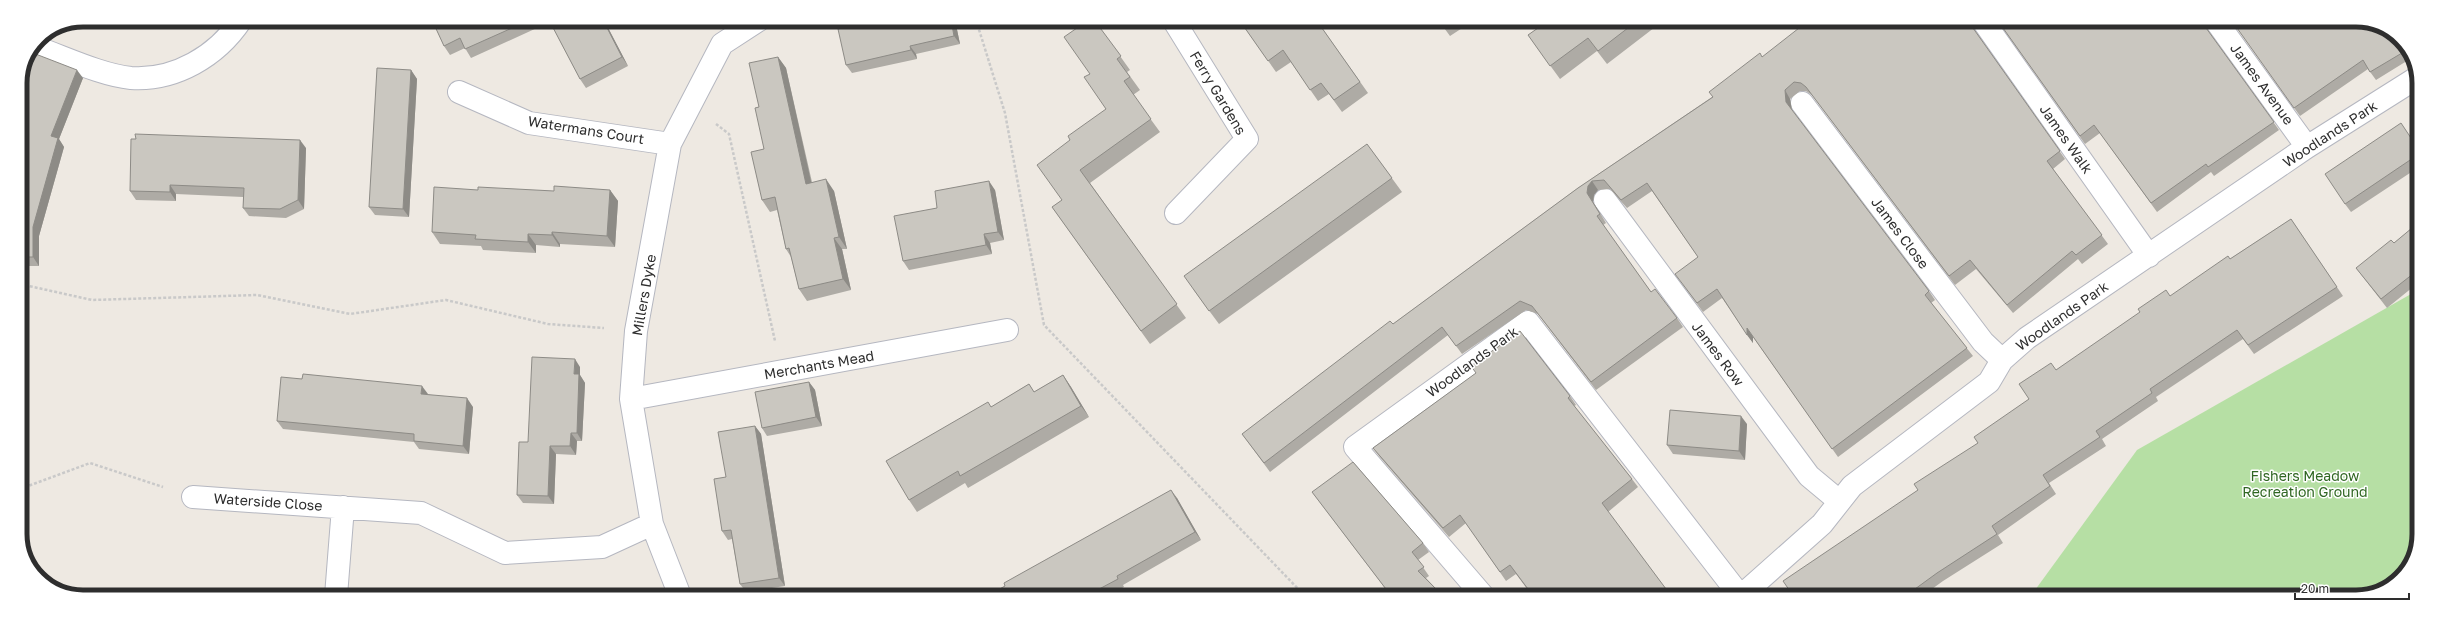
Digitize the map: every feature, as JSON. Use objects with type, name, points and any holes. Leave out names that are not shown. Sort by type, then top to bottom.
[{"type":"street","points":[[39,48],[130,78],[157,78],[185,68],[210,54],[230,36],[236,27]]},
{"type":"street","name":"Millers Dyke","points":[[678,590],[652,524],[631,399],[636,331],[670,144],[722,44],[748,27]]},
{"type":"street","name":"Ferry Gardens","points":[[1176,213],[1247,139],[1178,27]]},
{"type":"street","name":"James Walk","points":[[1987,27],[2149,256]]},
{"type":"street","name":"James Avenue","points":[[2220,27],[2307,147]]},
{"type":"street","name":"Woodlands Park","points":[[1748,590],[1822,524],[1852,486],[1989,382],[2002,360],[2027,338],[2307,147],[2412,81]]},
{"type":"street","name":"Watermans Court","points":[[459,92],[529,123],[670,144]]},
{"type":"street","name":"James Close","points":[[1802,103],[1983,342],[2002,360]]},
{"type":"street","name":"James Row","points":[[1604,200],[1809,476],[1839,501]]},
{"type":"street","name":"Woodlands Park","points":[[1479,590],[1355,447],[1528,322],[1736,590]]},
{"type":"street","name":"Merchants Mead","points":[[631,399],[1007,330]]},
{"type":"street","name":"Waterside Close","points":[[193,497],[421,513],[505,553],[602,547],[652,524]]},
{"type":"street","name":"Waterside Close","points":[[336,590],[343,507]]},
{"type":"path","points":[[978,27],[1005,112],[1044,326],[1299,590]]},
{"type":"path","points":[[690,105],[729,134],[781,371]]},
{"type":"path","points":[[27,286],[92,300],[257,295],[350,314],[446,300],[548,324],[636,331]]},
{"type":"path","points":[[27,486],[90,463],[193,497]]},
{"type":"green space","name":"Fishers Meadow Recreation Ground","points":[[2412,293],[2411,545],[2404,562],[2398,571],[2381,584],[2363,590],[2035,590],[2137,450]]},
{"type":"building","points":[[435,27],[514,27],[465,49],[460,38],[444,46]]},
{"type":"building","points":[[553,27],[607,27],[622,57],[580,79]]},
{"type":"building","points":[[847,27],[952,27],[954,36],[910,46],[911,50],[846,65],[838,29]]},
{"type":"building","points":[[1078,27],[1099,27],[1121,56],[1117,59],[1130,77],[1124,81],[1151,119],[1080,170],[1177,304],[1141,331],[1052,207],[1062,200],[1037,165],[1070,140],[1068,136],[1106,109],[1084,77],[1090,74],[1064,37]]},
{"type":"building","points":[[1244,27],[1321,27],[1360,82],[1334,100],[1321,83],[1310,90],[1283,50],[1268,61]]},
{"type":"building","points":[[1539,27],[1629,27],[1598,51],[1588,38],[1550,66],[1528,35]]},
{"type":"building","points":[[1800,27],[1972,27],[2060,151],[2047,161],[2102,235],[2076,255],[2072,251],[2007,305],[1970,260],[1949,276],[1806,87],[1801,83],[1794,82],[1785,90],[1786,102],[1929,291],[1925,295],[1967,348],[1832,449],[1747,328],[1747,335],[1717,289],[1697,303],[1675,274],[1698,257],[1647,183],[1621,200],[1604,180],[1592,181],[1588,186],[1587,193],[1600,214],[1597,216],[1651,292],[1655,289],[1677,318],[1591,382],[1532,306],[1520,301],[1456,346],[1442,327],[1264,463],[1242,434],[1390,321],[1393,324],[1578,188],[1713,97],[1709,92],[1760,53],[1762,57]]},
{"type":"building","points":[[2002,27],[2205,27],[2274,122],[2208,167],[2206,164],[2151,203],[2094,125],[2080,136]]},
{"type":"building","points":[[2236,27],[2367,28],[2374,30],[2390,39],[2398,46],[2402,53],[2370,72],[2363,60],[2294,108]]},
{"type":"building","points":[[35,54],[77,70],[51,136],[58,138],[33,227],[33,257],[27,257],[27,83],[28,72]]},
{"type":"building","points":[[778,57],[806,184],[826,179],[839,237],[834,238],[843,279],[799,289],[789,248],[786,249],[775,197],[762,200],[751,152],[764,149],[755,108],[759,107],[749,63]]},
{"type":"building","points":[[377,68],[411,70],[403,209],[369,207]]},
{"type":"building","points":[[2401,123],[2412,140],[2412,159],[2345,204],[2325,174]]},
{"type":"building","points":[[135,134],[300,140],[298,200],[280,209],[243,208],[244,188],[170,185],[170,192],[130,191],[131,139],[136,139]]},
{"type":"building","points":[[1367,144],[1392,178],[1209,311],[1184,276]]},
{"type":"building","points":[[989,181],[998,232],[984,234],[986,245],[903,261],[894,216],[937,208],[935,191]]},
{"type":"building","points":[[554,186],[610,190],[607,236],[552,232],[552,235],[528,234],[528,242],[475,239],[476,235],[432,232],[434,187],[478,190],[478,187],[554,191]]},
{"type":"building","points":[[2291,219],[2337,287],[2248,345],[2237,330],[2150,389],[2152,393],[2096,431],[2100,437],[2043,475],[2050,486],[1992,526],[1997,534],[1914,590],[1789,590],[1783,581],[1918,490],[1914,484],[1978,443],[1974,437],[2029,399],[2019,384],[2051,363],[2056,370],[2140,312],[2138,309],[2166,290],[2170,296],[2228,256],[2230,259]]},
{"type":"building","points":[[2412,228],[2412,275],[2381,299],[2356,268],[2391,240],[2394,243]]},
{"type":"building","points":[[1520,331],[1570,396],[1568,398],[1632,479],[1602,503],[1667,590],[1529,590],[1510,565],[1500,572],[1460,515],[1443,528],[1373,448],[1476,373],[1471,366]]},
{"type":"building","points":[[532,357],[575,359],[574,374],[579,374],[577,433],[571,433],[570,446],[550,446],[548,496],[517,495],[519,442],[528,442]]},
{"type":"building","points":[[303,374],[422,386],[421,394],[467,398],[463,446],[414,441],[414,434],[277,421],[281,377],[302,379]]},
{"type":"building","points":[[1063,375],[1081,406],[960,476],[958,471],[909,500],[886,461],[988,402],[991,407],[1029,384],[1034,392]]},
{"type":"building","points":[[809,382],[816,417],[762,428],[755,392]]},
{"type":"building","points":[[1670,410],[1741,416],[1739,451],[1667,445]]},
{"type":"building","points":[[755,426],[779,578],[740,584],[731,530],[722,531],[714,479],[726,477],[718,432]]},
{"type":"building","points":[[1353,462],[1423,543],[1412,552],[1424,567],[1418,571],[1437,590],[1387,590],[1312,492]]},
{"type":"building","points":[[1171,490],[1195,532],[1117,576],[1118,579],[1097,590],[998,590],[1005,586],[1004,583]]}]
